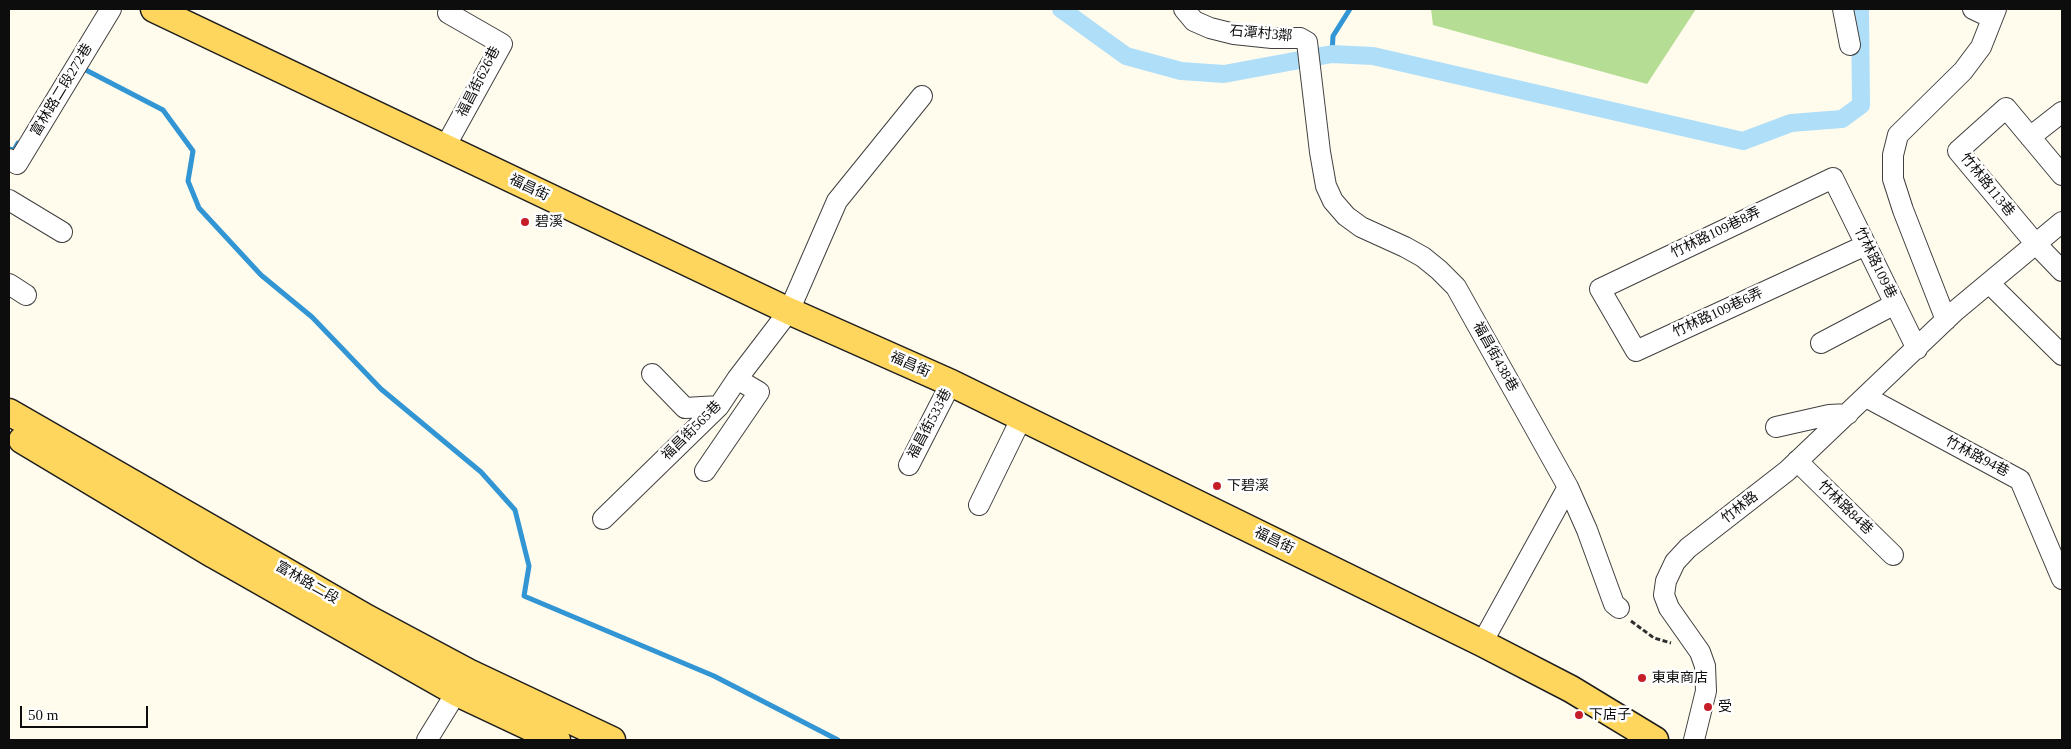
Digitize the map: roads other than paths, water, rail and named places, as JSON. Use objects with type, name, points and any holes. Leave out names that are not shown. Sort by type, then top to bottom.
[{"type":"main road","name":"福昌街","points":[[159,10],[789,311],[952,383],[1482,642],[1571,689],[1655,740]]},
{"type":"main road","name":"富林路二段","points":[[9,412],[309,597]]},
{"type":"main road","name":"富林路二段","points":[[9,432],[309,597],[462,683],[557,740]]},
{"type":"main road","name":"富林路二段","points":[[462,683],[612,740]]},
{"type":"street","name":"富林路二段272巷","points":[[9,159],[17,164],[111,9]]},
{"type":"street","name":"石潭村3鄰","points":[[1184,9],[1194,21],[1210,28],[1234,34],[1272,38],[1300,38],[1307,42],[1315,109]]},
{"type":"street","points":[[1843,9],[1850,45]]},
{"type":"street","points":[[1950,316],[1903,210],[1893,179],[1893,155],[1898,135],[1963,70],[1981,46],[1994,13],[1973,9]]},
{"type":"street","name":"福昌街626巷","points":[[445,148],[502,44],[448,13]]},
{"type":"street","name":"福昌街565巷","points":[[603,519],[719,406],[737,379],[789,311],[837,201],[922,96]]},
{"type":"street","name":"竹林路113巷","points":[[2035,242],[1958,151],[2006,108],[2062,175]]},
{"type":"street","name":"福昌街438巷","points":[[1315,109],[1326,186],[1334,201],[1346,216],[1360,227],[1423,257],[1456,287],[1568,488],[1587,530],[1614,604],[1619,608]]},
{"type":"street","points":[[2030,137],[2062,112]]},
{"type":"street","name":"竹林路109巷","points":[[1833,178],[1917,349]]},
{"type":"street","name":"竹林路109巷8弄","points":[[1600,289],[1833,178]]},
{"type":"street","points":[[9,200],[62,232]]},
{"type":"street","name":"竹林路","points":[[1694,740],[1706,691],[1705,666],[1700,652],[1669,608],[1664,595],[1666,581],[1675,562],[1688,548],[1797,461],[1950,316],[2035,242],[2062,222]]},
{"type":"street","points":[[2035,242],[2062,271]]},
{"type":"street","name":"竹林路109巷6弄","points":[[1600,289],[1636,351],[1866,245]]},
{"type":"street","points":[[1989,283],[2062,355]]},
{"type":"street","points":[[9,284],[26,295]]},
{"type":"street","points":[[1821,343],[1895,304]]},
{"type":"street","points":[[652,374],[685,408],[719,406]]},
{"type":"street","points":[[705,471],[759,392],[737,379]]},
{"type":"street","name":"福昌街533巷","points":[[909,465],[952,383]]},
{"type":"street","name":"竹林路94巷","points":[[1866,397],[2020,480],[2062,579]]},
{"type":"street","points":[[1776,428],[1828,415],[1848,414]]},
{"type":"street","points":[[979,505],[1022,418]]},
{"type":"street","name":"竹林路84巷","points":[[1797,461],[1893,555]]},
{"type":"street","points":[[1482,642],[1568,488]]},
{"type":"street","points":[[427,740],[462,683]]},
{"type":"waterway","points":[[1061,9],[1126,56],[1181,71],[1224,74],[1332,54],[1373,56],[1743,141],[1791,123],[1842,119],[1861,105],[1860,9]]},
{"type":"waterway","points":[[1332,54],[1333,36],[1350,9]]},
{"type":"waterway","points":[[82,68],[163,110],[193,151],[188,181],[199,208],[261,275],[312,317],[381,389],[481,472],[515,510],[529,566],[524,596],[714,676],[838,740]]},
{"type":"waterway","points":[[9,149],[14,150],[18,143]]},
{"type":"place","name":"碧溪","points":[[525,222]]},
{"type":"place","name":"下碧溪","points":[[1217,486]]},
{"type":"place","name":"東東商店","points":[[1642,678]]},
{"type":"place","name":"受","points":[[1708,707]]},
{"type":"place","name":"下店子","points":[[1579,715]]}]
